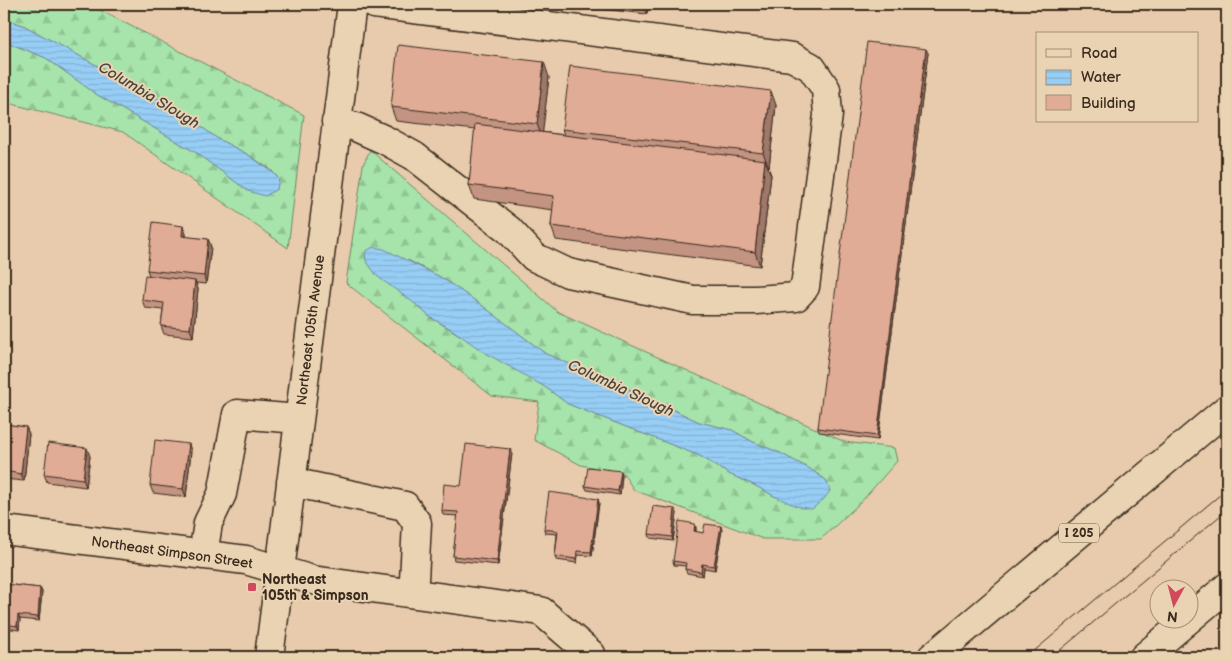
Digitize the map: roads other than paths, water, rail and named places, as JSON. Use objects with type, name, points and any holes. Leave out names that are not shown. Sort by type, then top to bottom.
[{"type":"main road","name":"Northeast 105th Avenue","points":[[269,657],[352,4]]},
{"type":"main road","points":[[336,122],[356,127],[414,156],[509,230],[534,257],[568,273],[693,300],[756,300],[796,297],[805,287],[828,115],[826,89],[811,67],[792,57],[374,4]]},
{"type":"main road","name":"I 205","points":[[932,657],[1227,409]]},
{"type":"main road","points":[[204,555],[208,523],[222,494],[237,414],[299,419]]},
{"type":"main road","points":[[291,482],[405,506],[417,523],[412,593]]},
{"type":"main road","name":"Northeast Simpson Street","points":[[4,530],[246,560],[312,580],[541,611],[591,654]]},
{"type":"main road","points":[[1144,657],[1227,587]]},
{"type":"water","name":"Columbia Slough","points":[[4,19],[23,25],[178,110],[218,139],[247,154],[271,171],[279,179],[277,189],[265,196],[248,191],[195,152],[96,94],[46,58],[4,41]]},
{"type":"water","name":"Columbia Slough","points":[[373,247],[384,249],[442,278],[546,354],[627,388],[699,422],[732,430],[753,442],[780,453],[826,480],[830,491],[812,509],[796,506],[729,474],[700,456],[568,404],[545,387],[482,351],[430,317],[378,277],[366,261],[365,252]]},
{"type":"tram line","points":[[1027,657],[1227,489]]},
{"type":"tram line","points":[[1052,657],[1227,510]]},
{"type":"place","name":"Northeast 105th & Simpson","points":[[252,587]]}]
